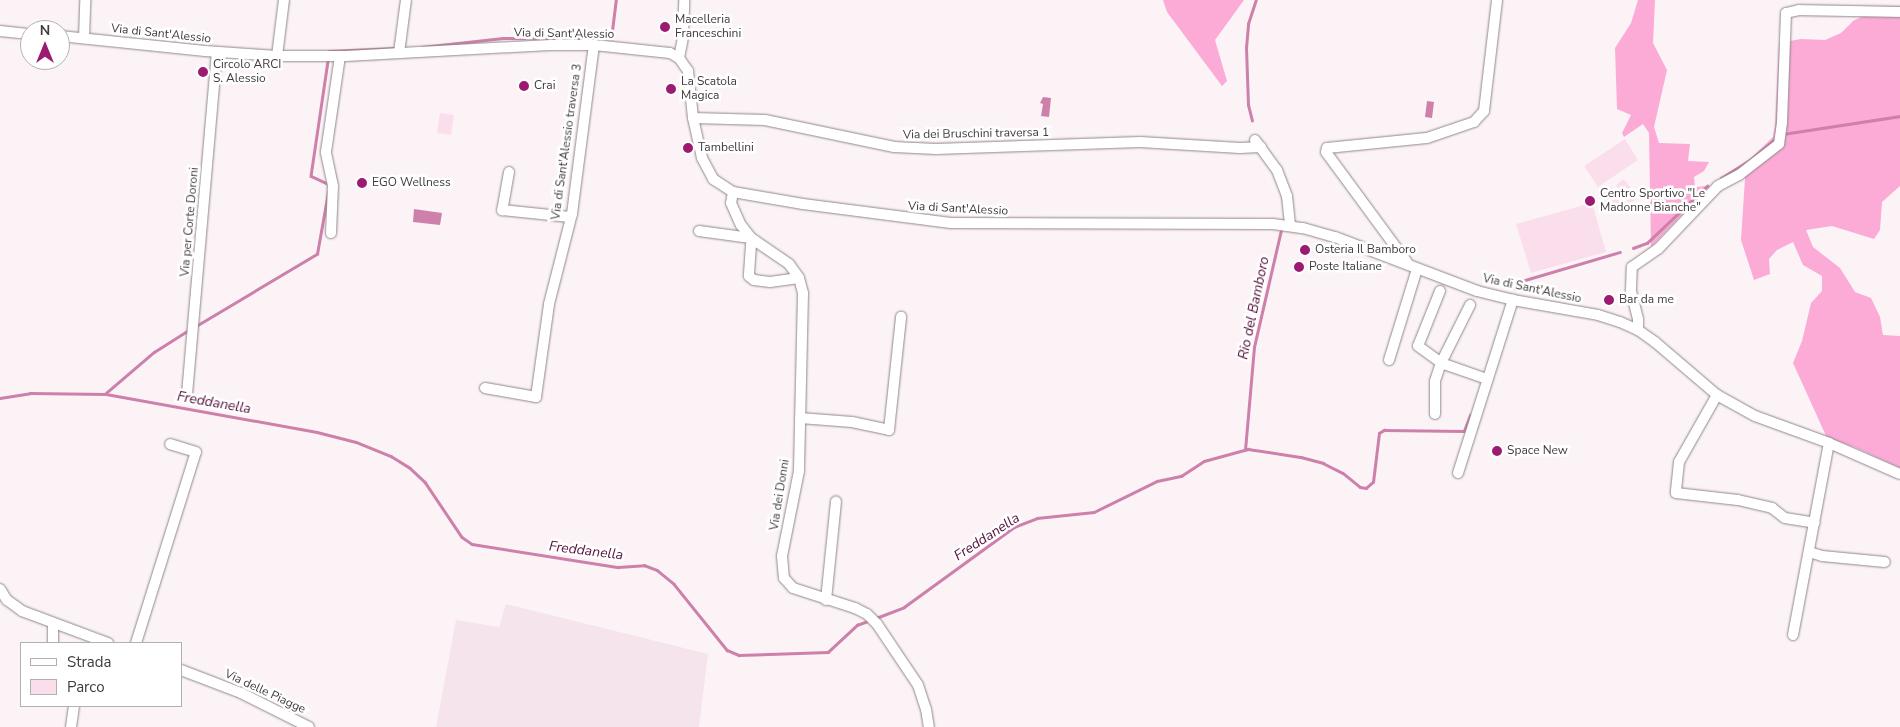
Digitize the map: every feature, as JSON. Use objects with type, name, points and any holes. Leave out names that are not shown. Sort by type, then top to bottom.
[{"type":"street","points":[[84,38],[85,0]]},
{"type":"street","points":[[277,56],[284,0]]},
{"type":"street","points":[[400,50],[406,0]]},
{"type":"street","points":[[679,58],[683,38],[684,0]]},
{"type":"street","points":[[1389,360],[1413,268],[1326,152],[1327,148],[1427,138],[1474,122],[1484,111],[1497,0]]},
{"type":"street","points":[[1638,330],[1638,319],[1631,290],[1632,267],[1658,249],[1718,186],[1739,175],[1778,144],[1782,122],[1786,13],[1799,10],[1899,12]]},
{"type":"street","points":[[0,31],[20,33]]},
{"type":"street","name":"Via di Sant'Alessio","points":[[70,37],[277,56],[340,56],[400,50],[594,45],[670,53],[679,58],[688,71],[694,118],[702,158],[708,170],[722,186],[733,192],[803,204],[951,223],[1290,225],[1336,237],[1413,268],[1512,300],[1598,315],[1638,330],[1717,395],[1756,416],[1829,443],[1900,474]]},
{"type":"street","name":"Via di Sant'Alessio traversa 3","points":[[485,388],[536,397],[549,304],[577,180],[594,45]]},
{"type":"street","name":"Via per Corte Doroni","points":[[187,394],[218,52]]},
{"type":"street","points":[[331,233],[333,186],[326,152],[340,56]]},
{"type":"street","name":"Via dei Bruschini traversa 1","points":[[694,118],[765,120],[894,147],[936,149],[1140,142],[1240,148],[1258,143],[1277,170],[1288,196],[1290,225]]},
{"type":"street","points":[[509,172],[502,210],[570,217]]},
{"type":"street","points":[[733,192],[731,203],[734,212],[752,239],[789,264],[799,278],[770,282],[754,280],[749,276],[752,239]]},
{"type":"street","points":[[699,230],[752,239]]},
{"type":"street","name":"Via dei Donni","points":[[799,278],[803,293],[799,471],[782,556],[782,573],[786,584],[793,588],[867,614],[877,624],[918,685],[926,709],[929,727]]},
{"type":"street","points":[[1440,291],[1418,346],[1441,363],[1487,379]]},
{"type":"street","points":[[1458,473],[1512,300]]},
{"type":"street","points":[[1435,414],[1436,381],[1441,363],[1470,305]]},
{"type":"street","points":[[800,418],[852,422],[889,430],[901,317]]},
{"type":"street","points":[[1717,395],[1679,462],[1676,493],[1738,500],[1772,508],[1785,518],[1815,523]]},
{"type":"street","points":[[1793,635],[1829,443]]},
{"type":"street","points":[[136,642],[196,452],[170,444]]},
{"type":"street","points":[[826,600],[836,502]]},
{"type":"street","points":[[1809,552],[1822,556],[1885,562]]},
{"type":"street","points":[[0,589],[7,600],[22,612],[105,642]]},
{"type":"street","points":[[53,623],[53,642]]},
{"type":"street","name":"Via delle Piagge","points":[[182,670],[241,693],[309,727]]},
{"type":"street","points":[[71,727],[74,707]]},
{"type":"shaded area","points":[[1163,0],[1244,0],[1215,40],[1227,81],[1222,86],[1167,12]]},
{"type":"shaded area","points":[[1638,0],[1655,0],[1653,43],[1667,70],[1654,127],[1659,143],[1690,144],[1688,161],[1709,162],[1704,171],[1694,177],[1695,187],[1706,186],[1701,195],[1651,247],[1649,133],[1643,124],[1624,137],[1622,133],[1631,115],[1617,109],[1615,48],[1631,23]]},
{"type":"shaded area","points":[[1865,6],[1900,6],[1900,186],[1882,202],[1880,230],[1874,239],[1832,226],[1806,230],[1813,247],[1840,268],[1855,292],[1871,298],[1880,317],[1883,335],[1900,336],[1900,468],[1854,447],[1827,438],[1793,363],[1802,341],[1811,303],[1822,291],[1822,276],[1803,265],[1793,242],[1777,250],[1769,259],[1770,274],[1754,280],[1741,240],[1746,163],[1773,137],[1779,43],[1801,39],[1825,40],[1841,33],[1853,21],[1865,15]]},
{"type":"shaded area","points":[[1043,97],[1051,98],[1049,117],[1041,116],[1043,104],[1040,103]]},
{"type":"shaded area","points":[[1427,101],[1434,102],[1432,118],[1425,117]]},
{"type":"shaded area","points":[[414,209],[442,213],[440,225],[413,222]]},
{"type":"shaded area","points":[[506,604],[708,654],[699,727],[436,727],[456,620],[499,627]]},
{"type":"green space","points":[[440,113],[454,115],[451,135],[437,133]]},
{"type":"green space","points":[[1625,139],[1638,160],[1598,187],[1584,166]]},
{"type":"green space","points":[[1624,179],[1638,198],[1629,204],[1616,185]]},
{"type":"green space","points":[[1612,187],[1626,206],[1617,213],[1603,193]]},
{"type":"green space","points":[[1592,203],[1606,252],[1531,273],[1516,224]]},
{"type":"waterway","points":[[422,47],[503,38],[611,39],[616,0]]},
{"type":"waterway","name":"Rio del Bamboro","points":[[1252,121],[1248,105],[1246,48],[1248,24],[1256,0]]},
{"type":"waterway","points":[[329,51],[396,48]]},
{"type":"waterway","points":[[328,61],[311,176],[328,184]]},
{"type":"waterway","points":[[1783,134],[1900,116]]},
{"type":"waterway","points":[[1721,178],[1750,160],[1777,137]]},
{"type":"waterway","points":[[1633,248],[1647,243],[1707,186]]},
{"type":"waterway","points":[[196,326],[317,254],[328,192]]},
{"type":"waterway","name":"Rio del Bamboro","points":[[1245,450],[1254,347],[1281,230]]},
{"type":"waterway","points":[[1515,289],[1518,282],[1620,252]]},
{"type":"waterway","points":[[106,393],[154,352],[189,330]]},
{"type":"waterway","name":"Freddanella","points":[[0,398],[30,393],[106,394],[317,432],[356,442],[391,456],[410,468],[425,482],[462,537],[472,544],[618,567],[644,565],[657,570],[674,584],[727,650],[739,655],[828,652],[857,625],[868,621]]},
{"type":"waterway","name":"Freddanella","points":[[876,618],[904,607],[1014,527],[1037,518],[1094,512],[1157,481],[1181,476],[1204,461],[1248,449],[1301,457],[1323,463],[1343,473],[1360,487],[1366,488],[1373,482],[1379,433],[1384,430],[1464,431],[1470,415]]},
{"type":"place","name":"Macelleria Franceschini","points":[[665,27]]},
{"type":"place","name":"Circolo ARCI S. Alessio","points":[[203,72]]},
{"type":"place","name":"Crai","points":[[524,86]]},
{"type":"place","name":"La Scatola Magica","points":[[671,89]]},
{"type":"place","name":"Tambellini","points":[[688,148]]},
{"type":"place","name":"EGO Wellness","points":[[362,183]]},
{"type":"place","name":"Centro Sportivo \"Le Madonne Bianche\"","points":[[1590,201]]},
{"type":"place","name":"Osteria Il Bamboro","points":[[1305,250]]},
{"type":"place","name":"Poste Italiane","points":[[1299,267]]},
{"type":"place","name":"Bar da me","points":[[1609,300]]},
{"type":"place","name":"Space New","points":[[1497,451]]}]
